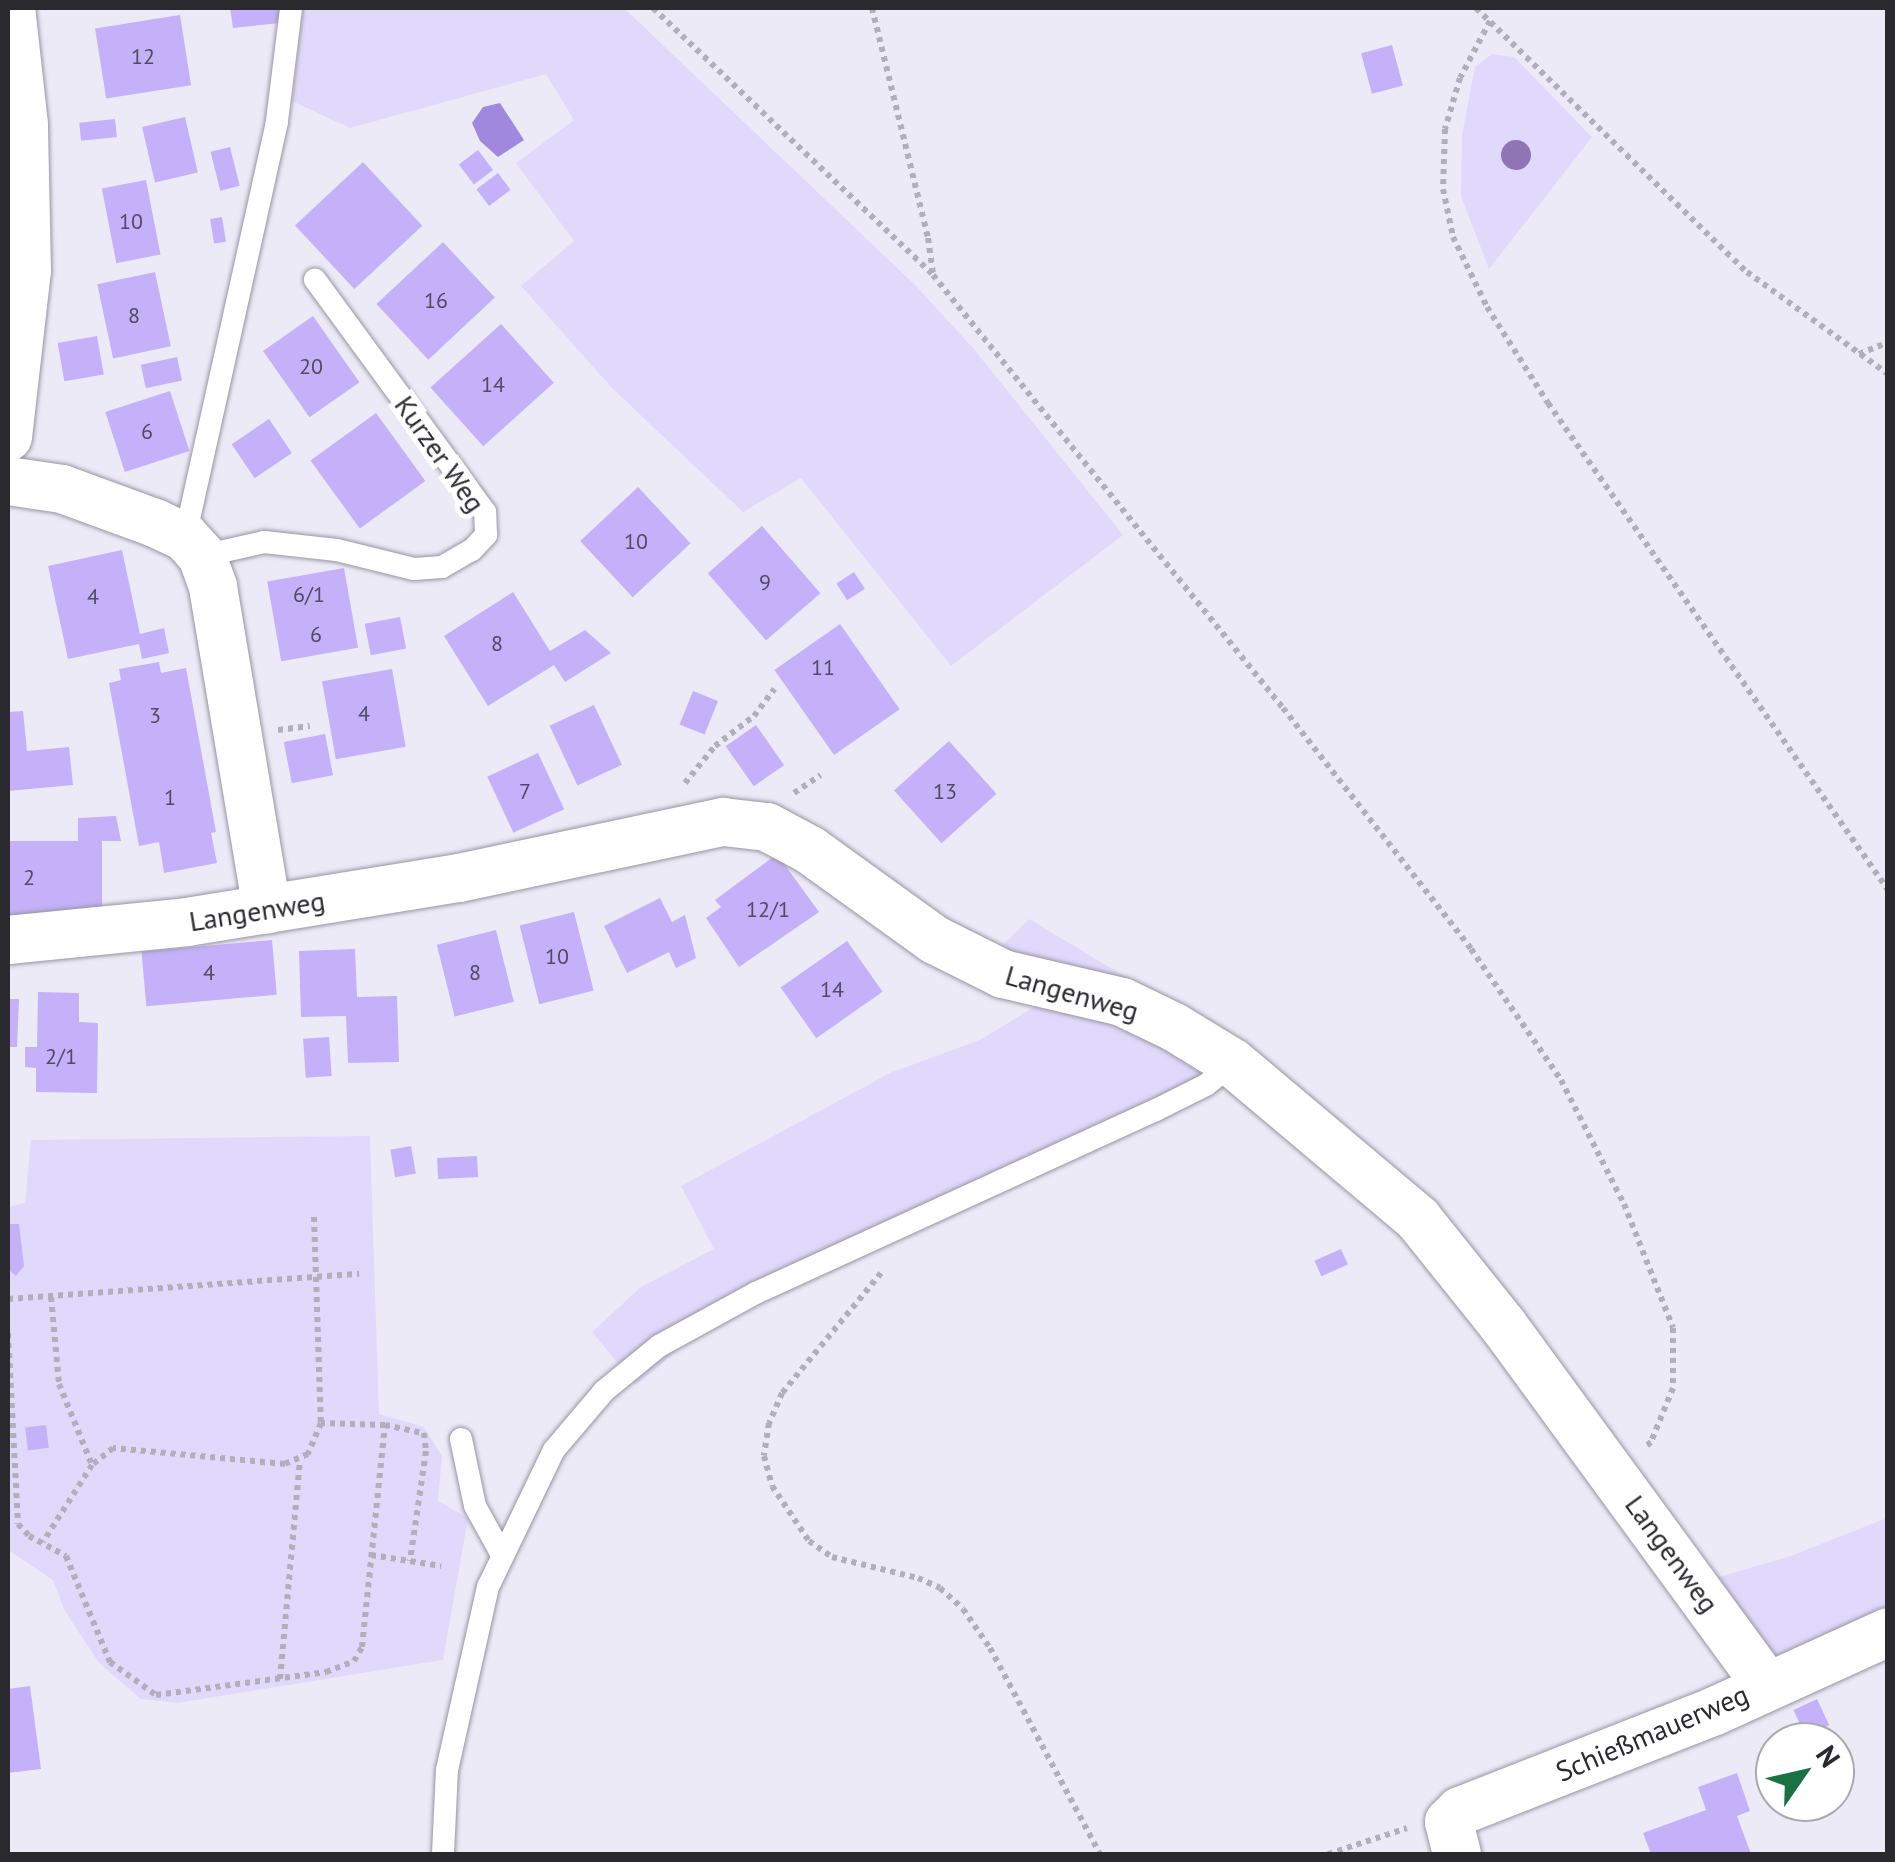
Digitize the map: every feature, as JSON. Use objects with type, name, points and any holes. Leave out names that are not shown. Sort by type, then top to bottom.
[{"type":"street","points":[[8,438],[27,271],[24,125],[11,8]]},
{"type":"street","points":[[8,481],[62,489],[194,546],[213,586],[266,910]]},
{"type":"street","name":"Langenweg","points":[[8,940],[266,910],[459,878],[723,822],[767,827],[810,850],[934,940],[1003,974],[1122,1002],[1233,1063],[1418,1219],[1612,1472],[1766,1684]]},
{"type":"street","name":"Schießmauerweg","points":[[1453,1838],[1460,1811],[1716,1711],[1766,1684],[1888,1632]]},
{"type":"lane","points":[[194,546],[277,121],[292,8]]},
{"type":"lane","name":"Kurzer Weg","points":[[194,546],[264,542],[337,550],[414,569],[442,567],[472,550],[486,536],[485,512],[315,280]]},
{"type":"lane","points":[[443,1854],[447,1770],[470,1657],[502,1555],[554,1450],[604,1391],[659,1346],[756,1293],[1206,1086],[1233,1063]]},
{"type":"lane","points":[[461,1439],[475,1506],[502,1555]]},
{"type":"path","points":[[653,8],[933,275],[1342,783],[1471,949],[1561,1080],[1624,1204],[1672,1328],[1674,1388],[1651,1442],[1612,1472]]},
{"type":"path","points":[[872,8],[928,238],[933,275]]},
{"type":"path","points":[[1476,8],[1747,272],[1888,374]]},
{"type":"path","points":[[1490,21],[1460,78],[1445,129],[1443,189],[1453,237],[1487,307],[1548,403],[1888,890]]},
{"type":"path","points":[[1858,354],[1888,342]]},
{"type":"path","points":[[684,784],[714,746],[754,716],[774,690]]},
{"type":"path","points":[[280,1679],[300,1460],[321,1423],[314,1217]]},
{"type":"path","points":[[902,1226],[904,1244],[899,1256],[782,1393],[769,1423],[764,1456],[772,1486],[799,1529],[832,1557],[918,1578],[940,1588],[963,1608],[990,1648],[1100,1854]]},
{"type":"path","points":[[8,1299],[359,1274]]},
{"type":"path","points":[[51,1296],[58,1384],[92,1465]]},
{"type":"path","points":[[8,1333],[14,1506],[18,1524],[66,1556],[110,1662],[156,1696],[280,1679],[354,1662],[362,1647],[384,1425]]},
{"type":"path","points":[[321,1423],[384,1425],[424,1433],[426,1451],[410,1561]]},
{"type":"path","points":[[44,1542],[92,1465],[113,1448],[285,1464],[300,1460]]},
{"type":"path","points":[[371,1555],[441,1566]]},
{"type":"path","points":[[1328,1854],[1429,1821],[1453,1838]]},
{"type":"shaded area","points":[[303,8],[624,8],[915,285],[973,348],[1123,535],[951,666],[801,478],[743,512],[612,388],[521,286],[574,241],[516,163],[574,120],[546,74],[350,128],[292,101]]},
{"type":"shaded area","points":[[1492,54],[1514,57],[1592,137],[1489,269],[1461,196],[1462,135],[1475,67]]},
{"type":"shaded area","points":[[500,103],[524,140],[498,157],[480,141],[472,123],[483,107]]},
{"type":"shaded area","points":[[1029,919],[1216,1031],[1235,1084],[701,1331],[636,1385],[592,1332],[641,1287],[714,1249],[681,1186],[890,1073],[982,1039],[1074,982],[998,950]]},
{"type":"shaded area","points":[[370,1136],[379,1414],[424,1427],[442,1456],[438,1501],[468,1518],[443,1660],[177,1703],[141,1699],[99,1663],[65,1611],[53,1580],[8,1550],[8,1207],[25,1203],[31,1140]]},
{"type":"shaded area","points":[[1887,1518],[1887,1613],[1733,1675],[1671,1591],[1788,1557]]},
{"type":"building","points":[[230,8],[287,8],[289,22],[233,28]]},
{"type":"building","points":[[180,15],[191,85],[106,99],[95,28]]},
{"type":"building","points":[[1392,45],[1403,86],[1372,94],[1361,53]]},
{"type":"building","points":[[185,117],[198,173],[155,182],[142,127]]},
{"type":"building","points":[[115,119],[117,137],[81,141],[79,123]]},
{"type":"building","points":[[230,147],[240,186],[220,191],[211,152]]},
{"type":"building","points":[[478,150],[493,170],[474,184],[459,164]]},
{"type":"building","points":[[363,162],[422,226],[354,289],[295,225]]},
{"type":"building","points":[[498,173],[511,190],[489,206],[476,189]]},
{"type":"building","points":[[146,180],[161,255],[116,263],[102,189]]},
{"type":"building","points":[[222,217],[226,242],[214,244],[210,219]]},
{"type":"building","points":[[443,242],[495,298],[428,360],[376,304]]},
{"type":"building","points":[[155,272],[171,346],[113,359],[97,284]]},
{"type":"building","points":[[313,316],[359,382],[309,417],[263,351]]},
{"type":"building","points":[[501,324],[554,383],[483,446],[430,388]]},
{"type":"building","points":[[97,336],[104,374],[64,381],[58,343]]},
{"type":"building","points":[[177,357],[182,380],[146,388],[141,365]]},
{"type":"building","points":[[170,391],[189,451],[125,472],[105,412]]},
{"type":"building","points":[[376,413],[425,481],[360,529],[310,461]]},
{"type":"building","points":[[269,419],[292,453],[255,478],[232,444]]},
{"type":"building","points":[[638,487],[691,543],[633,597],[580,541]]},
{"type":"building","points":[[762,526],[820,593],[766,640],[708,573]]},
{"type":"building","points":[[122,550],[140,634],[164,628],[169,653],[142,659],[139,644],[68,659],[48,566]]},
{"type":"building","points":[[344,568],[358,648],[281,661],[267,582]]},
{"type":"building","points":[[854,572],[865,589],[847,600],[836,583]]},
{"type":"building","points":[[513,592],[550,651],[585,630],[611,653],[565,682],[554,665],[488,706],[444,636]]},
{"type":"building","points":[[400,617],[406,648],[371,655],[365,624]]},
{"type":"building","points":[[840,624],[900,709],[834,755],[774,670]]},
{"type":"building","points":[[159,662],[161,673],[186,668],[216,832],[211,833],[217,863],[164,873],[159,842],[139,846],[109,683],[121,680],[119,669]]},
{"type":"building","points":[[392,669],[406,747],[336,759],[322,681]]},
{"type":"building","points":[[693,691],[718,701],[705,734],[680,724]]},
{"type":"building","points":[[594,705],[622,765],[577,786],[550,726]]},
{"type":"building","points":[[23,711],[27,751],[69,747],[73,785],[8,791],[8,712]]},
{"type":"building","points":[[756,725],[784,765],[754,786],[726,746]]},
{"type":"building","points":[[325,734],[333,775],[292,783],[284,742]]},
{"type":"building","points":[[949,741],[997,794],[942,843],[894,791]]},
{"type":"building","points":[[538,753],[564,809],[513,833],[487,777]]},
{"type":"building","points":[[116,816],[121,841],[102,841],[102,913],[8,916],[8,841],[78,841],[78,818]]},
{"type":"building","points":[[777,854],[819,912],[739,967],[706,918],[721,907],[715,900]]},
{"type":"building","points":[[660,898],[672,922],[685,915],[696,958],[676,968],[669,952],[627,973],[604,926]]},
{"type":"building","points":[[574,912],[594,991],[539,1004],[520,926]]},
{"type":"building","points":[[496,930],[514,1002],[455,1017],[437,945]]},
{"type":"building","points":[[272,940],[277,995],[146,1006],[141,951]]},
{"type":"building","points":[[847,941],[883,992],[816,1038],[781,987]]},
{"type":"building","points":[[355,949],[357,997],[397,996],[399,1062],[348,1063],[346,1016],[301,1017],[299,951]]},
{"type":"building","points":[[38,992],[79,993],[79,1022],[98,1023],[97,1093],[36,1092],[36,1068],[25,1067],[25,1047],[37,1047]]},
{"type":"building","points":[[8,999],[19,999],[17,1047],[8,1047]]},
{"type":"building","points":[[329,1037],[332,1076],[306,1078],[303,1039]]},
{"type":"building","points":[[411,1146],[416,1174],[395,1177],[390,1150]]},
{"type":"building","points":[[477,1156],[478,1177],[438,1179],[437,1158]]},
{"type":"building","points":[[8,1224],[19,1224],[24,1266],[16,1276],[8,1269]]},
{"type":"building","points":[[1341,1249],[1348,1265],[1321,1276],[1315,1261]]},
{"type":"building","points":[[46,1425],[49,1448],[28,1450],[25,1428]]},
{"type":"building","points":[[30,1686],[41,1769],[8,1773],[8,1689]]},
{"type":"building","points":[[1817,1699],[1828,1722],[1799,1722],[1793,1710]]},
{"type":"building","points":[[1737,1773],[1750,1811],[1737,1816],[1751,1854],[1651,1854],[1643,1833],[1706,1810],[1698,1787]]}]
